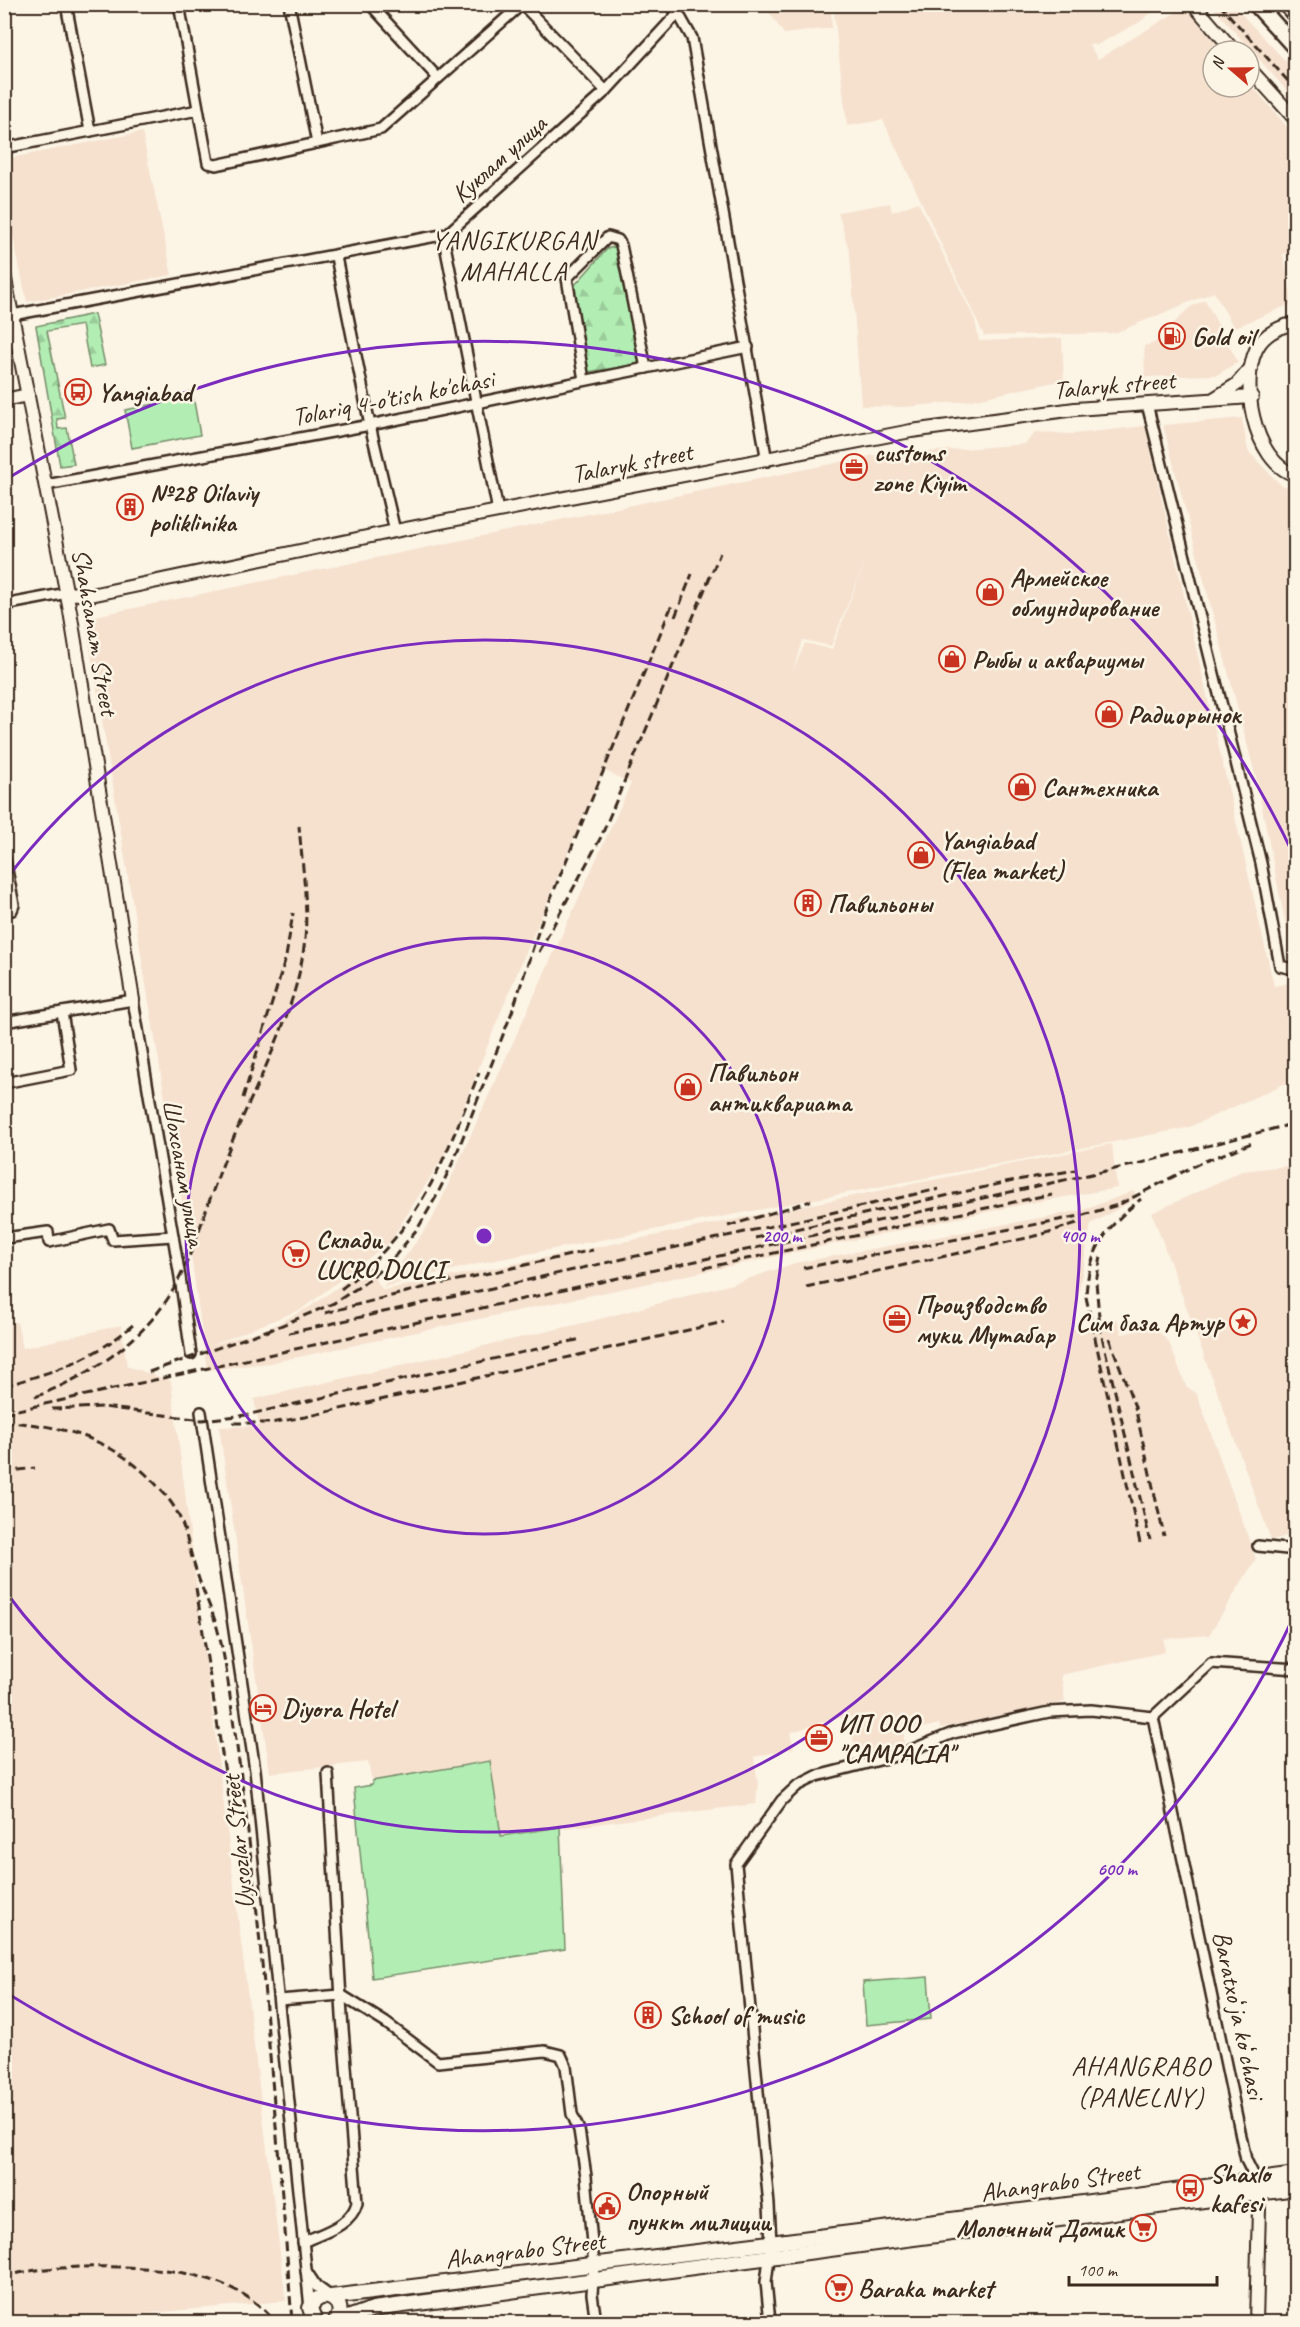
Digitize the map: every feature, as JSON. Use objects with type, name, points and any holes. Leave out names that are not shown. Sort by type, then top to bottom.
[{"type":"highway","points":[[1256,4],[1296,48]]},
{"type":"highway","points":[[1286,4],[1296,15]]},
{"type":"main road","name":"Ahangrabo Street","points":[[331,2297],[769,2258],[1256,2184],[1296,2175]]},
{"type":"main road","name":"Ahangrabo Street","points":[[1256,2184],[1296,2188]]},
{"type":"main road","name":"Ahangrabo Street","points":[[338,2322],[373,2309],[771,2243],[1120,2205]]},
{"type":"main road","points":[[312,2319],[316,2299],[331,2297],[340,2308],[338,2322]]},
{"type":"street","points":[[66,4],[90,131]]},
{"type":"street","points":[[179,4],[210,165],[381,129],[522,4],[606,91]]},
{"type":"street","points":[[289,4],[318,143]]},
{"type":"street","points":[[370,4],[438,78]]},
{"type":"street","points":[[670,4],[692,38],[767,461]]},
{"type":"street","points":[[1193,4],[1224,39]]},
{"type":"street","name":"Куклам улица","points":[[498,511],[443,235],[447,234],[606,91],[678,14]]},
{"type":"street","points":[[1261,81],[1296,120]]},
{"type":"street","points":[[4,148],[198,110]]},
{"type":"street","points":[[12,315],[443,235]]},
{"type":"street","points":[[584,380],[567,278],[608,237],[618,240],[621,245],[646,368]]},
{"type":"street","points":[[336,256],[370,425],[395,531]]},
{"type":"street","name":"Shahsanam Street","points":[[4,274],[67,594],[133,1000]]},
{"type":"street","points":[[1296,322],[1277,328],[1266,337],[1254,354],[1251,368],[1256,424],[1264,449],[1282,470],[1296,475]]},
{"type":"street","name":"Tolariq 4-o'tish ko'chasi","points":[[46,485],[370,425],[748,347]]},
{"type":"street","name":"Talaryk street","points":[[1210,400],[1236,385],[1251,368]]},
{"type":"street","points":[[4,400],[28,395]]},
{"type":"street","name":"Talaryk street","points":[[67,594],[91,595],[395,531],[767,461],[911,431],[1076,409],[1252,397]]},
{"type":"street","points":[[1147,404],[1261,863],[1280,966],[1293,969]]},
{"type":"street","points":[[4,605],[67,594]]},
{"type":"street","points":[[4,855],[14,905],[12,910],[4,911]]},
{"type":"street","points":[[4,1022],[133,1000]]},
{"type":"street","name":"Шохсанам улица","points":[[133,1000],[191,1354]]},
{"type":"street","points":[[4,1083],[71,1070],[62,1012]]},
{"type":"street","points":[[5,1238],[48,1232],[49,1242],[109,1230],[113,1240],[173,1236]]},
{"type":"street","name":"Uysozlar Street","points":[[201,1412],[255,1770],[312,2319]]},
{"type":"street","points":[[1258,1546],[1296,1550]]},
{"type":"street","points":[[770,2322],[766,2282],[771,2243],[736,1864],[782,1800],[797,1786],[817,1776],[899,1755],[953,1733],[1049,1712],[1091,1710],[1152,1717],[1211,1663],[1296,1670]]},
{"type":"street","name":"Baratxoʻja koʻchasi","points":[[1152,1717],[1244,2151],[1256,2184],[1259,2209],[1256,2322]]},
{"type":"street","points":[[303,2242],[340,2225],[355,2212],[357,2203],[341,1995],[328,1773]]},
{"type":"street","points":[[279,2000],[341,1995],[386,2023],[438,2062],[544,2051],[561,2055],[566,2066],[572,2114],[579,2130],[586,2176],[596,2322]]},
{"type":"street","points":[[305,2269],[316,2286],[331,2297]]},
{"type":"shaded area","points":[[764,5],[831,5],[832,28],[784,34]]},
{"type":"shaded area","points":[[833,5],[1161,5],[1140,22],[1095,46],[1094,44],[1089,45],[1098,59],[1185,7],[1212,39],[1201,39],[1201,99],[1261,99],[1261,96],[1295,136],[1295,251],[1283,254],[1293,303],[1234,328],[1214,292],[1115,333],[984,336],[883,120],[847,126]]},
{"type":"shaded area","points":[[1211,5],[1233,5],[1295,71],[1295,100],[1261,62],[1261,39],[1241,39]]},
{"type":"shaded area","points":[[142,132],[172,275],[27,302],[5,200],[5,159]]},
{"type":"shaded area","points":[[918,202],[975,320],[979,341],[1062,338],[1064,380],[967,401],[906,407],[861,406],[850,254],[838,212],[890,203],[892,212]]},
{"type":"shaded area","points":[[1205,300],[1238,362],[1217,375],[1145,377],[1144,346],[1154,343],[1190,307]]},
{"type":"shaded area","points":[[1242,418],[1248,451],[1282,486],[1295,487],[1295,971],[1256,778],[1163,425]]},
{"type":"shaded area","points":[[1145,426],[1274,986],[1290,983],[1295,1010],[1295,1079],[1187,1128],[485,1262],[383,1287],[432,1220],[631,783],[603,770],[502,1009],[445,1154],[390,1242],[302,1309],[210,1346],[271,1327],[311,1306],[366,1267],[383,1290],[1112,1144],[1117,1188],[1025,1204],[270,1363],[207,1370],[191,1255],[85,618],[908,448],[907,452],[913,453],[1025,444],[1036,432],[1073,434]],"holes":[[[865,561],[832,649],[805,643],[793,671],[803,640],[831,646]]]},
{"type":"shaded area","points":[[1295,1165],[1295,1534],[1271,1540],[1152,1213],[1242,1171]]},
{"type":"shaded area","points":[[1134,1191],[1137,1198],[1091,1224],[1072,1329],[1117,1319],[1122,1334],[1154,1327],[1169,1342],[1186,1386],[1197,1394],[1256,1559],[1209,1635],[1164,1639],[1165,1652],[1061,1675],[1065,1702],[940,1728],[939,1724],[904,1733],[904,1746],[856,1754],[849,1718],[834,1718],[790,1733],[794,1748],[754,1757],[758,1783],[756,1804],[501,1836],[490,1761],[372,1781],[368,1762],[270,1773],[219,1427],[259,1426],[254,1399],[592,1321],[732,1284],[795,1263],[1083,1210]]},
{"type":"shaded area","points":[[17,1322],[23,1348],[121,1325],[127,1366],[171,1381],[286,2301],[53,2322],[5,2322],[4,1325]]},
{"type":"green space","points":[[617,246],[640,364],[588,372],[574,286],[607,249]]},
{"type":"green space","points":[[94,314],[105,365],[90,368],[82,325],[47,331],[65,418],[57,419],[58,429],[67,428],[74,464],[60,466],[36,326]]},
{"type":"green space","points":[[193,396],[200,435],[132,448],[125,410]]},
{"type":"green space","points":[[490,1761],[501,1836],[560,1827],[565,1949],[372,1978],[354,1788],[372,1785],[372,1781]]},
{"type":"green space","points":[[928,1977],[931,2019],[866,2025],[863,1982]]},
{"type":"railway","points":[[1219,4],[1296,90]]},
{"type":"railway","points":[[539,952],[601,837],[720,553]]},
{"type":"railway","points":[[675,617],[692,574]]},
{"type":"railway","points":[[266,1332],[334,1303],[362,1285],[390,1262],[418,1228],[436,1197],[454,1160],[512,1012],[543,917],[672,605]]},
{"type":"railway","points":[[35,1397],[79,1376],[120,1350],[155,1316],[181,1275],[226,1156],[273,1050],[293,995],[306,925],[299,826]]},
{"type":"railway","points":[[243,1098],[286,957],[293,913]]},
{"type":"railway","points":[[341,1289],[368,1266],[410,1218],[441,1165],[479,1073]]},
{"type":"railway","points":[[4,1413],[1133,1165],[1296,1123]]},
{"type":"railway","points":[[803,1268],[1080,1216],[1118,1205],[1200,1163],[1252,1143]]},
{"type":"railway","points":[[1005,1182],[1076,1170]]},
{"type":"railway","points":[[755,1238],[1013,1181]]},
{"type":"railway","points":[[289,1333],[939,1189]]},
{"type":"railway","points":[[704,1268],[1052,1194]]},
{"type":"railway","points":[[1140,1543],[1086,1297],[1091,1266],[1101,1241],[1118,1220],[1141,1199]]},
{"type":"railway","points":[[728,1226],[811,1201]]},
{"type":"railway","points":[[806,1287],[1040,1235],[1077,1223]]},
{"type":"railway","points":[[325,1313],[426,1287],[593,1250]]},
{"type":"railway","points":[[1101,1257],[1096,1282],[1100,1328],[1150,1540]]},
{"type":"railway","points":[[233,1423],[270,1423],[305,1417],[724,1322]]},
{"type":"railway","points":[[4,1386],[73,1363],[104,1347],[134,1324]]},
{"type":"railway","points":[[149,1372],[274,1328]]},
{"type":"railway","points":[[1109,1338],[1135,1407],[1164,1536]]},
{"type":"railway","points":[[52,1409],[103,1407],[202,1420],[246,1415],[581,1339]]},
{"type":"railway","points":[[4,1422],[29,1424],[76,1434],[117,1452],[136,1465],[170,1501],[180,1518],[199,1580],[216,1624],[228,1682],[254,1890],[292,2322]]},
{"type":"railway","points":[[4,1472],[35,1468]]},
{"type":"railway","points":[[196,1588],[232,1817]]},
{"type":"railway","points":[[4,2277],[52,2268],[160,2269],[212,2280],[235,2290],[257,2304],[275,2322]]},
{"type":"place","name":"Gold oil","points":[[1172,336]]},
{"type":"place","name":"Yangiabad","points":[[78,392]]},
{"type":"place","name":"customs zone Kiyim","points":[[854,467]]},
{"type":"place","name":"№28 Oilaviy poliklinika","points":[[130,507]]},
{"type":"place","name":"Армейское обмундирование","points":[[990,592]]},
{"type":"place","name":"Рыбы и аквариумы","points":[[952,659]]},
{"type":"place","name":"Радиорынок","points":[[1109,714]]},
{"type":"place","name":"Сантехника","points":[[1022,787]]},
{"type":"place","name":"Yangiabad (Flea market)","points":[[921,855]]},
{"type":"place","name":"Павильоны","points":[[808,903]]},
{"type":"place","name":"Павильон антиквариата","points":[[688,1087]]},
{"type":"place","name":"Склади LUCRO DOLCI","points":[[296,1254]]},
{"type":"place","name":"Производство муки Мутабар","points":[[897,1319]]},
{"type":"place","name":"Сим база Артур","points":[[1243,1322]]},
{"type":"place","name":"Diyora Hotel","points":[[263,1708]]},
{"type":"place","name":"ИП ООО \"CAMPALIA\"","points":[[819,1738]]},
{"type":"place","name":"School of music","points":[[648,2015]]},
{"type":"place","name":"Shaxlo kafesi","points":[[1190,2188]]},
{"type":"place","name":"Опорный пункт милиции","points":[[607,2206]]},
{"type":"place","name":"Молочный Домик","points":[[1143,2228]]},
{"type":"place","name":"Baraka market","points":[[839,2288]]},
{"type":"district","name":"YANGIKURGAN MAHALLA","points":[[514,256]]},
{"type":"district","name":"AHANGRABO (PANELNY)","points":[[1141,2082]]}]
